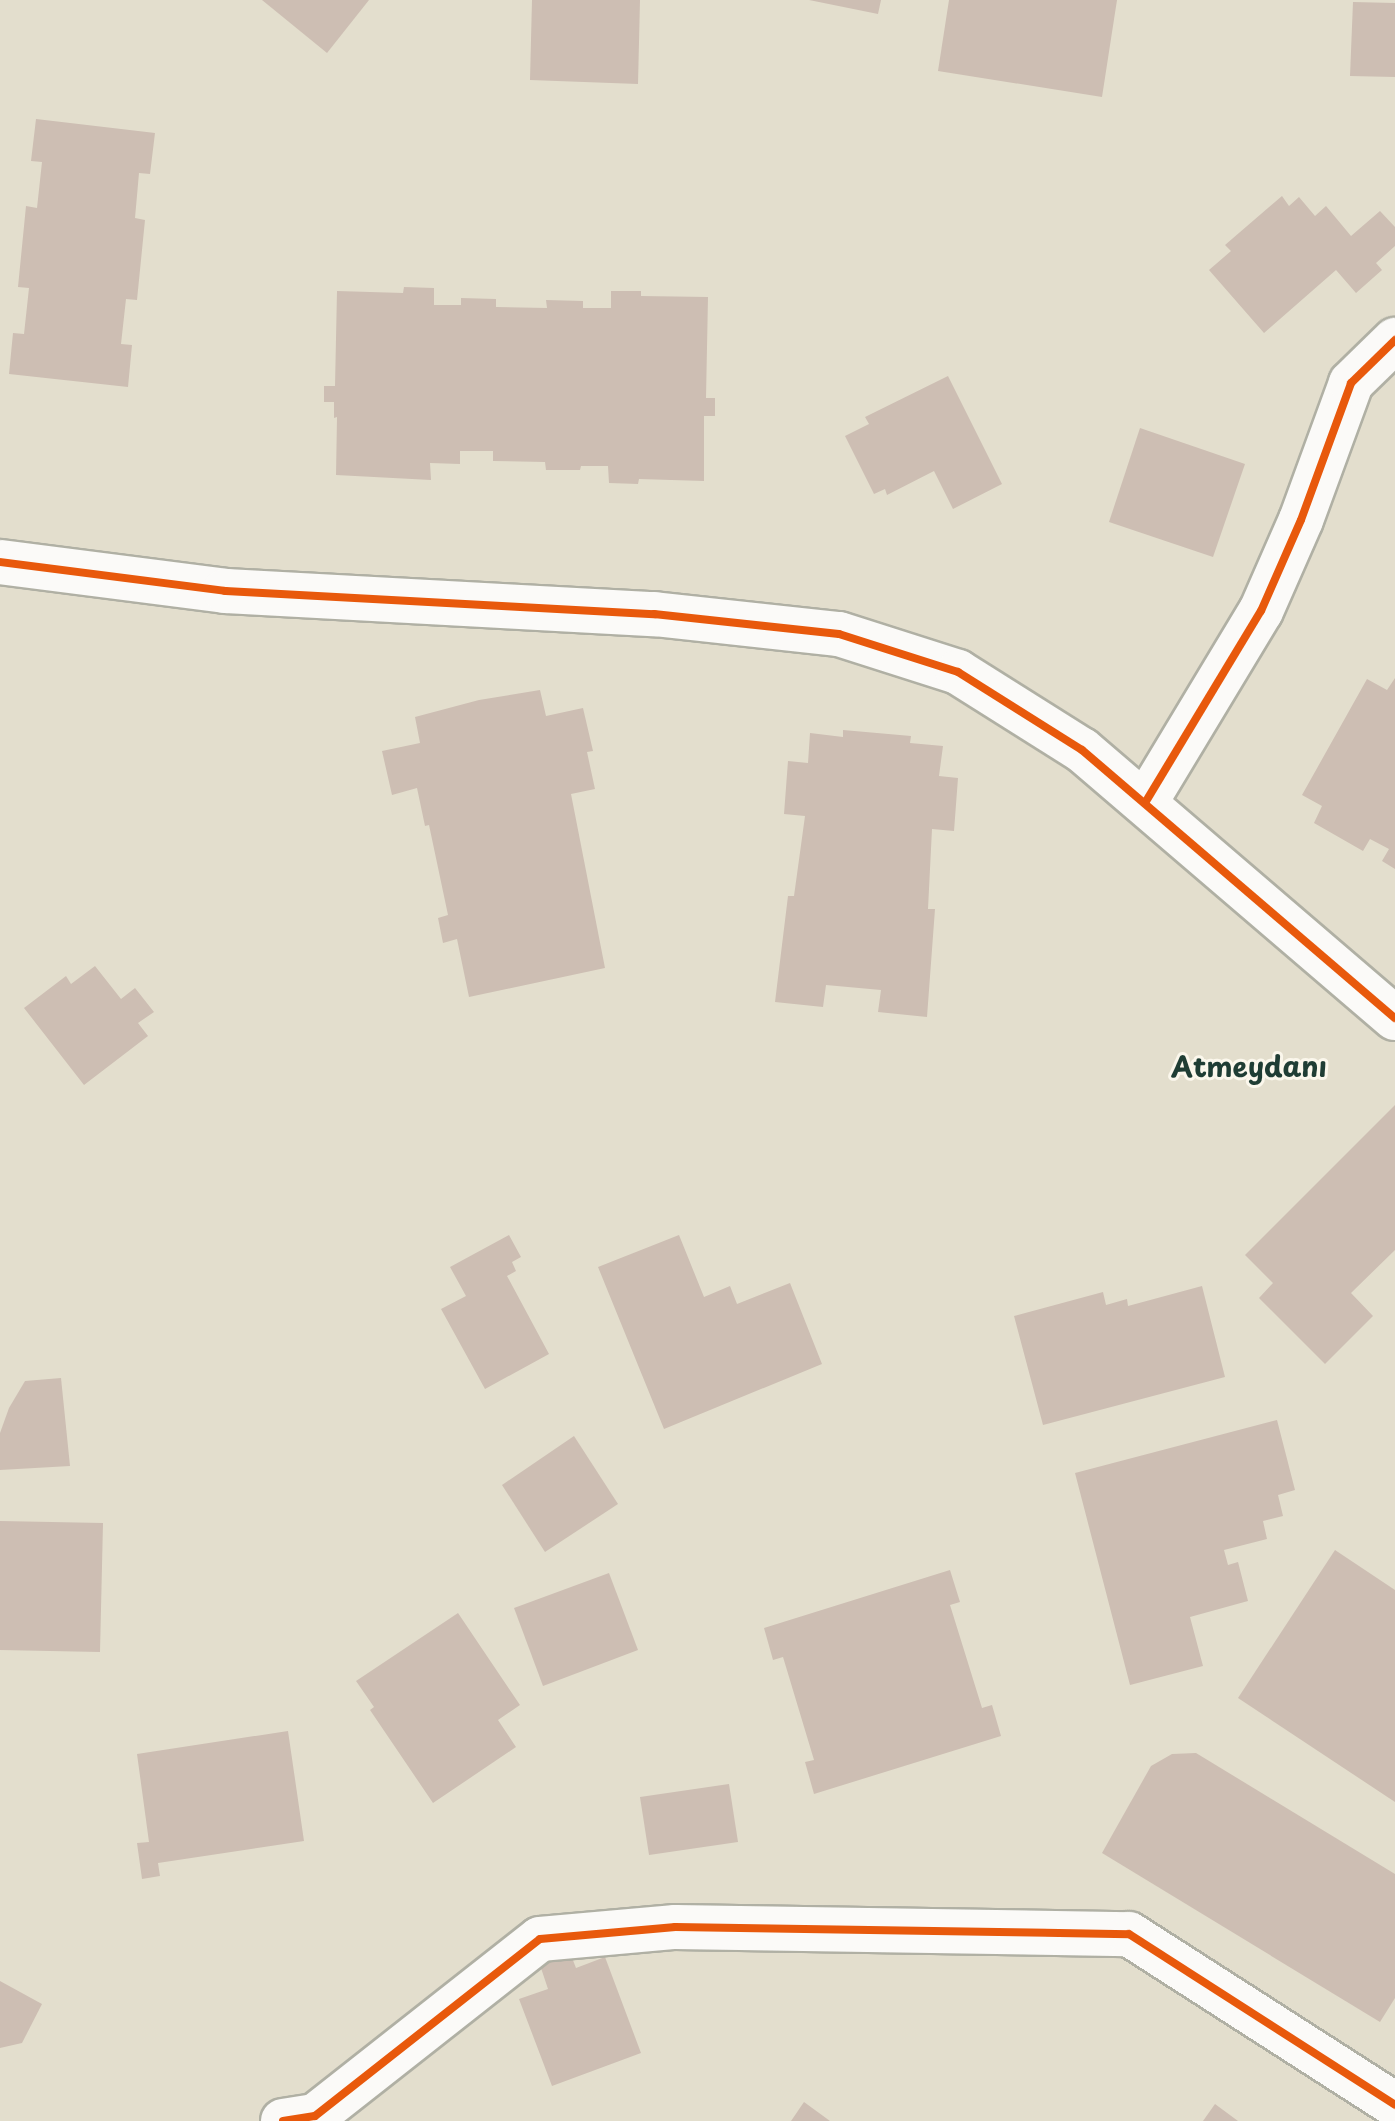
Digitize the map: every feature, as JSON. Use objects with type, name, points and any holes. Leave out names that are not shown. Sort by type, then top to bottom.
[{"type":"street","points":[[1145,803],[1261,611],[1301,520],[1351,383],[1395,340]]},
{"type":"street","points":[[0,562],[225,591],[654,614],[839,634],[958,672],[1082,750],[1395,1018]]},
{"type":"street","points":[[283,2121],[315,2116],[540,1939],[675,1927],[1129,1934],[1395,2105]]},
{"type":"building","points":[[262,0],[369,0],[327,53]]},
{"type":"building","points":[[532,0],[640,0],[638,84],[530,80]]},
{"type":"building","points":[[809,0],[881,0],[878,14]]},
{"type":"building","points":[[949,0],[1117,0],[1102,97],[938,71]]},
{"type":"building","points":[[1353,2],[1395,3],[1395,77],[1350,76]]},
{"type":"building","points":[[36,119],[155,133],[150,174],[139,173],[135,218],[145,220],[137,300],[126,299],[121,344],[132,345],[128,387],[9,374],[13,333],[24,334],[29,288],[18,287],[26,206],[37,208],[42,162],[31,161]]},
{"type":"building","points":[[1282,196],[1289,206],[1299,197],[1315,216],[1326,206],[1351,236],[1380,211],[1395,227],[1395,246],[1376,263],[1382,270],[1356,293],[1336,270],[1264,333],[1209,270],[1231,251],[1225,245]]},
{"type":"building","points":[[404,287],[434,288],[434,305],[461,305],[461,298],[496,299],[496,307],[547,308],[546,300],[583,301],[583,308],[611,308],[611,291],[641,291],[641,296],[708,297],[706,398],[715,398],[715,416],[704,416],[704,481],[639,479],[638,484],[609,483],[608,466],[546,470],[545,462],[493,461],[493,451],[460,451],[460,464],[430,463],[431,480],[336,475],[337,417],[334,418],[334,402],[324,402],[324,386],[335,386],[337,291],[403,293]]},
{"type":"building","points":[[948,376],[1002,484],[953,509],[934,471],[887,495],[885,489],[874,494],[845,436],[869,424],[865,417]]},
{"type":"building","points":[[1140,428],[1245,464],[1213,557],[1109,522]]},
{"type":"building","points":[[1395,678],[1395,869],[1382,861],[1389,849],[1370,839],[1363,851],[1314,823],[1322,806],[1302,795],[1367,679],[1387,690]]},
{"type":"building","points":[[540,690],[546,716],[583,708],[593,751],[587,752],[595,789],[571,794],[605,968],[469,997],[457,939],[443,943],[438,918],[448,915],[429,825],[425,826],[417,788],[392,795],[382,751],[420,743],[415,717],[479,700]]},
{"type":"building","points":[[843,730],[911,736],[910,743],[943,746],[939,776],[958,778],[954,831],[932,829],[928,909],[935,909],[927,1017],[878,1012],[881,990],[826,985],[823,1007],[775,1002],[788,896],[794,896],[805,816],[784,814],[788,761],[808,763],[810,733],[843,737]]},
{"type":"building","points":[[95,966],[121,999],[135,988],[154,1012],[138,1023],[148,1036],[84,1085],[24,1008],[66,976],[71,984]]},
{"type":"building","points":[[1395,1105],[1395,1250],[1351,1293],[1373,1316],[1325,1364],[1259,1298],[1273,1283],[1245,1255]]},
{"type":"building","points":[[509,1235],[521,1257],[512,1262],[516,1271],[507,1276],[549,1354],[485,1389],[441,1309],[466,1296],[450,1267]]},
{"type":"building","points":[[679,1235],[704,1297],[730,1286],[737,1304],[790,1283],[822,1364],[664,1429],[598,1267]]},
{"type":"building","points":[[1202,1286],[1225,1377],[1043,1425],[1014,1316],[1103,1292],[1106,1305],[1127,1299],[1128,1306]]},
{"type":"building","points":[[61,1378],[70,1466],[0,1470],[0,1433],[9,1408],[25,1381]]},
{"type":"building","points":[[1277,1420],[1295,1490],[1278,1495],[1283,1516],[1263,1521],[1267,1539],[1224,1550],[1228,1565],[1238,1562],[1248,1601],[1190,1617],[1203,1666],[1130,1685],[1075,1473]]},
{"type":"building","points":[[574,1436],[618,1504],[545,1552],[502,1485]]},
{"type":"building","points":[[0,1521],[103,1523],[100,1652],[0,1650]]},
{"type":"building","points":[[1335,1550],[1395,1590],[1395,1802],[1238,1698]]},
{"type":"building","points":[[950,1570],[960,1602],[950,1605],[982,1708],[992,1705],[1001,1736],[814,1794],[805,1762],[814,1760],[783,1657],[773,1660],[764,1628]]},
{"type":"building","points":[[609,1573],[638,1650],[543,1686],[514,1608]]},
{"type":"building","points":[[458,1613],[520,1705],[498,1720],[516,1747],[433,1803],[370,1710],[374,1707],[356,1681]]},
{"type":"building","points":[[288,1731],[304,1841],[158,1863],[160,1876],[142,1879],[137,1843],[149,1842],[137,1754]]},
{"type":"building","points":[[1196,1753],[1395,1874],[1395,1998],[1380,2022],[1102,1853],[1151,1766],[1172,1754]]},
{"type":"building","points":[[729,1784],[738,1842],[649,1855],[640,1797]]},
{"type":"building","points":[[567,1945],[576,1968],[605,1957],[641,2053],[552,2086],[519,1999],[548,1989],[537,1956]]},
{"type":"building","points":[[0,1981],[42,2004],[22,2043],[0,2048]]},
{"type":"building","points":[[804,2102],[830,2121],[791,2121]]},
{"type":"building","points":[[1215,2104],[1238,2121],[1203,2121]]},
{"type":"cycle path","points":[[1145,803],[1261,611],[1301,520],[1351,383],[1395,340]]},
{"type":"cycle path","points":[[0,562],[225,591],[654,614],[839,634],[958,672],[1082,750],[1395,1018]]},
{"type":"cycle path","points":[[283,2121],[315,2116],[540,1939],[675,1927],[1129,1934],[1395,2105]]},
{"type":"district","name":"Atmeydanı","points":[[1249,1066]]}]
